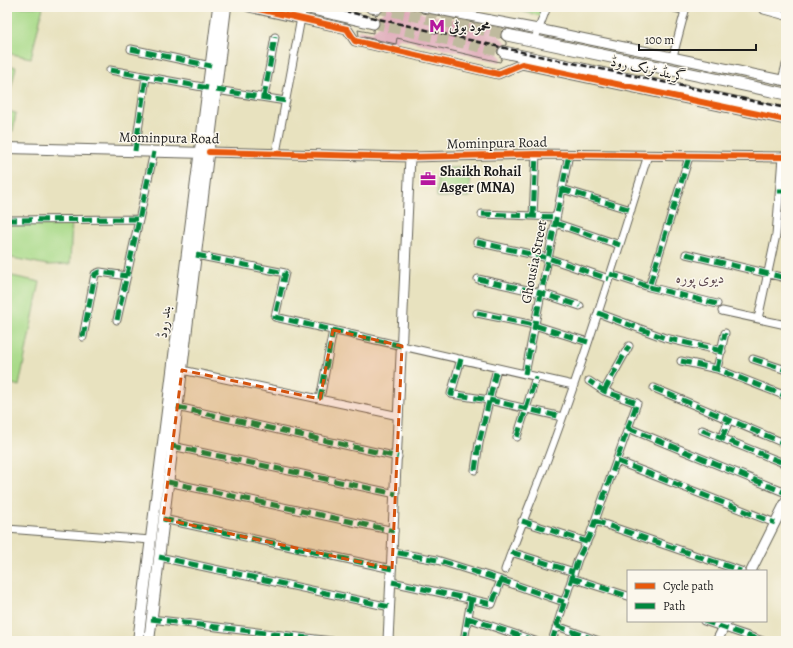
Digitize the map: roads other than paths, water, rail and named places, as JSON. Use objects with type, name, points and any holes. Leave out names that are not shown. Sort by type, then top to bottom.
[{"type":"main road","name":"بند روڈ","points":[[212,89],[211,66],[218,7]]},
{"type":"main road","name":"بند روڈ","points":[[138,641],[212,89],[226,7]]},
{"type":"main road","points":[[304,7],[373,23]]},
{"type":"main road","name":"گرینڈ ٹرنک روڈ","points":[[507,36],[786,94]]},
{"type":"main road","name":"گرینڈ ٹرنک روڈ","points":[[504,52],[786,113]]},
{"type":"main road","points":[[629,80],[635,62]]},
{"type":"main road","name":"Mominpura Road","points":[[7,148],[204,153]]},
{"type":"main road","name":"بند روڈ","points":[[148,641],[196,255],[204,153]]},
{"type":"street","points":[[249,7],[347,29],[355,41],[498,74],[522,64],[786,120]]},
{"type":"street","points":[[276,153],[304,7]]},
{"type":"street","points":[[423,7],[673,56],[784,80],[786,65]]},
{"type":"street","points":[[534,41],[547,7]]},
{"type":"street","points":[[671,7],[685,9],[673,56]]},
{"type":"street","points":[[761,7],[764,10],[786,16]]},
{"type":"street","points":[[264,98],[275,37]]},
{"type":"street","points":[[131,49],[211,66]]},
{"type":"street","points":[[110,70],[286,101]]},
{"type":"street","points":[[135,151],[146,77]]},
{"type":"street","points":[[118,320],[154,152]]},
{"type":"street","name":"Mominpura Road","points":[[204,153],[276,153],[410,157],[536,154],[784,157]]},
{"type":"street","points":[[533,216],[536,154]]},
{"type":"street","name":"Ghousia Street","points":[[525,374],[569,154]]},
{"type":"street","points":[[505,570],[522,521],[544,468],[573,386],[598,313],[648,155]]},
{"type":"street","points":[[388,641],[398,457],[410,157]]},
{"type":"street","points":[[649,287],[689,157]]},
{"type":"street","points":[[758,319],[776,235],[778,191],[784,157]]},
{"type":"street","points":[[562,189],[631,210]]},
{"type":"street","points":[[778,191],[786,191]]},
{"type":"street","points":[[482,214],[533,216],[556,220],[620,245]]},
{"type":"street","points":[[7,220],[139,219]]},
{"type":"street","points":[[478,242],[548,258],[649,287],[717,304]]},
{"type":"street","points":[[686,254],[786,278]]},
{"type":"street","points":[[196,255],[285,273],[275,317],[573,386]]},
{"type":"street","points":[[83,337],[96,274],[100,272],[127,276]]},
{"type":"street","points":[[478,280],[541,293],[580,306]]},
{"type":"street","points":[[722,311],[786,325]]},
{"type":"street","points":[[477,313],[534,326],[588,342]]},
{"type":"street","points":[[598,313],[665,338],[722,351]]},
{"type":"street","points":[[320,399],[333,330]]},
{"type":"street","points":[[718,369],[725,333]]},
{"type":"street","points":[[604,391],[629,346]]},
{"type":"street","points":[[461,359],[451,394],[527,407],[562,417]]},
{"type":"street","points":[[753,360],[786,370]]},
{"type":"street","points":[[681,361],[718,369],[786,396]]},
{"type":"street","points":[[475,470],[478,443],[497,368]]},
{"type":"street","points":[[182,370],[399,416]]},
{"type":"street","points":[[517,437],[536,377]]},
{"type":"street","points":[[552,641],[578,559],[587,542],[595,521],[637,403],[604,391],[589,381]]},
{"type":"street","points":[[654,388],[786,444]]},
{"type":"street","points":[[177,408],[398,457]]},
{"type":"street","points":[[722,438],[729,420]]},
{"type":"street","points":[[628,428],[786,493]]},
{"type":"street","points":[[702,430],[786,464]]},
{"type":"street","points":[[172,446],[396,494]]},
{"type":"street","points":[[617,461],[775,523]]},
{"type":"street","points":[[168,482],[394,531]]},
{"type":"street","points":[[752,570],[786,501]]},
{"type":"street","points":[[164,519],[392,568]]},
{"type":"street","points":[[522,521],[587,542]]},
{"type":"street","points":[[595,521],[738,570]]},
{"type":"street","points":[[7,529],[151,540]]},
{"type":"street","points":[[393,552],[437,560],[564,602]]},
{"type":"street","points":[[511,552],[627,596]]},
{"type":"street","points":[[159,557],[390,607]]},
{"type":"street","points":[[392,582],[492,604],[501,580]]},
{"type":"street","points":[[464,641],[471,600]]},
{"type":"street","points":[[468,618],[535,641]]},
{"type":"street","points":[[151,619],[332,641]]},
{"type":"street","points":[[711,622],[725,624],[763,641]]},
{"type":"street","points":[[717,641],[725,624]]},
{"type":"street","points":[[557,626],[599,641]]},
{"type":"tunnel","points":[[377,8],[507,35]]},
{"type":"tunnel","points":[[373,23],[504,52]]},
{"type":"railway","points":[[327,7],[539,56],[786,108]]},
{"type":"place","name":"محمود بوٹی","points":[[437,26]]},
{"type":"place","name":"Shaikh Rohail Asger (MNA)","points":[[428,179]]},
{"type":"district","name":"دیوی پورہ","points":[[700,278]]}]
